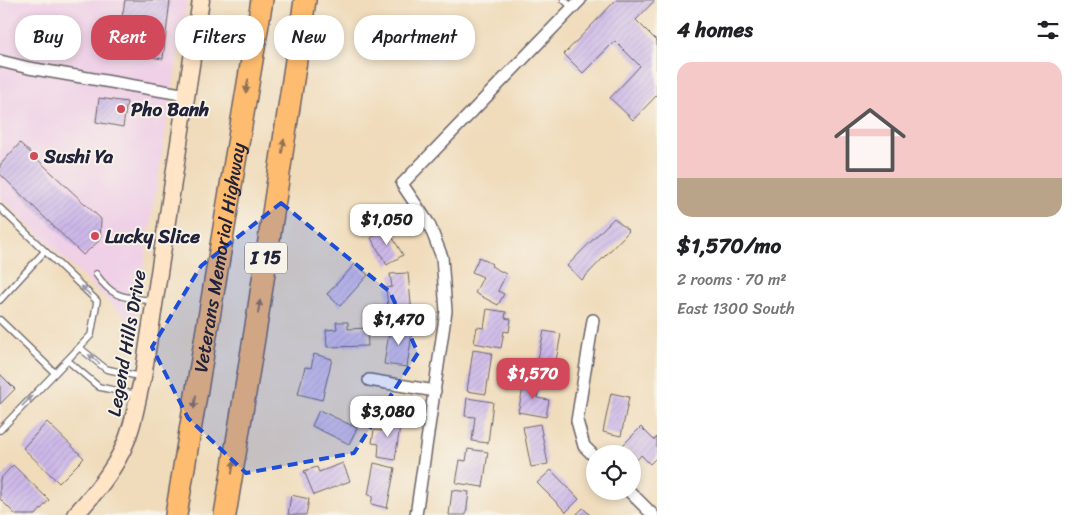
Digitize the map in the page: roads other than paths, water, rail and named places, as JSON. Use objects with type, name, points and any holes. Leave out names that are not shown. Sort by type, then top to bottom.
[{"type":"highway","name":"I 15","points":[[225,515],[306,0]]},
{"type":"highway","name":"Veterans Memorial Highway","points":[[176,515],[261,1]]},
{"type":"street","name":"Legend Hills Drive","points":[[80,509],[113,468],[131,429],[142,377],[201,0]]},
{"type":"street","points":[[416,515],[446,311],[442,256],[429,224],[402,184],[572,2]]},
{"type":"street","points":[[0,61],[29,68],[187,95]]},
{"type":"street","points":[[586,448],[577,420],[593,320]]},
{"type":"street","points":[[369,380],[435,391]]},
{"type":"street","points":[[638,500],[653,515]]},
{"type":"lane","points":[[0,208],[97,301],[91,335],[0,430]]},
{"type":"lane","points":[[0,300],[45,252]]},
{"type":"lane","points":[[96,274],[105,287],[117,295],[154,301]]},
{"type":"lane","points":[[0,320],[55,373]]},
{"type":"lane","points":[[80,348],[106,369],[142,377]]},
{"type":"lane","points":[[67,360],[99,388],[138,395]]},
{"type":"place","name":"Pho Banh","points":[[121,109]]},
{"type":"place","name":"Sushi Ya","points":[[34,156]]},
{"type":"place","name":"Lucky Slice","points":[[95,236]]}]
